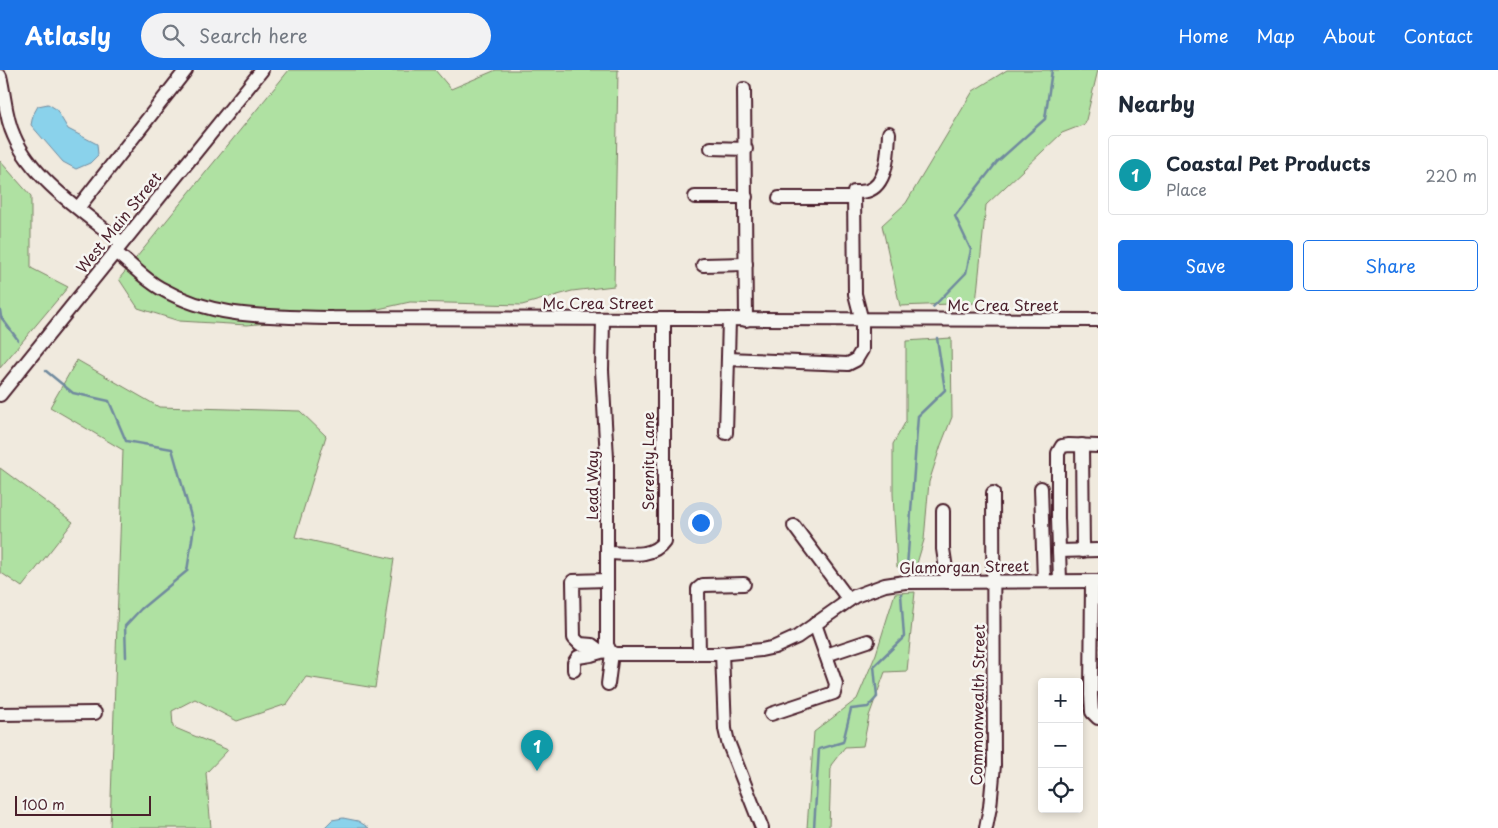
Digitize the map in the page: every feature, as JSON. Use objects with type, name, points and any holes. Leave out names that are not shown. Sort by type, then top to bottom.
[{"type":"street","points":[[78,208],[186,70]]},
{"type":"street","name":"West Main Street","points":[[0,395],[262,70]]},
{"type":"street","name":"Mc Crea Street","points":[[0,76],[10,127],[25,158],[40,176],[78,208],[159,288],[199,306],[242,316],[862,321],[1098,320]]},
{"type":"street","points":[[744,89],[746,320]]},
{"type":"street","points":[[728,359],[848,364],[856,360],[862,350],[862,321],[856,294],[854,192],[867,191],[876,186],[885,171],[888,157],[888,133]]},
{"type":"street","points":[[711,148],[746,149]]},
{"type":"street","points":[[696,197],[746,197]]},
{"type":"street","points":[[779,198],[854,198]]},
{"type":"street","points":[[703,264],[746,264]]},
{"type":"street","name":"Lead Way","points":[[603,319],[602,362],[607,458],[608,684]]},
{"type":"street","name":"Serenity Lane","points":[[607,553],[648,553],[659,548],[664,541],[664,319]]},
{"type":"street","points":[[726,433],[729,319]]},
{"type":"street","points":[[1082,445],[1084,551]]},
{"type":"street","points":[[1060,581],[1058,453],[1062,446],[1098,446]]},
{"type":"street","points":[[1042,488],[1044,581]]},
{"type":"street","name":"Commonwealth Street","points":[[986,828],[994,765],[993,493]]},
{"type":"street","points":[[943,511],[943,549],[948,582]]},
{"type":"street","points":[[794,526],[849,600]]},
{"type":"street","points":[[1059,551],[1098,550]]},
{"type":"street","points":[[607,580],[573,581],[574,638],[580,644],[592,645],[607,652]]},
{"type":"street","points":[[1095,580],[1095,663],[1092,712],[1098,718]]},
{"type":"street","name":"Glamorgan Street","points":[[607,652],[722,654],[752,652],[774,647],[797,637],[849,600],[869,590],[905,582],[1095,580]]},
{"type":"street","points":[[699,654],[698,589],[703,584],[744,584]]},
{"type":"street","points":[[771,714],[834,693],[836,684],[815,624]]},
{"type":"street","points":[[826,655],[868,641]]},
{"type":"street","points":[[574,670],[574,663],[578,657],[607,652]]},
{"type":"street","points":[[722,654],[725,728],[728,742],[762,828]]},
{"type":"street","points":[[0,714],[95,713]]},
{"type":"green space","points":[[289,70],[435,70],[451,89],[496,70],[618,70],[614,286],[572,291],[522,305],[410,302],[351,315],[247,325],[179,321],[138,308],[119,279]]},
{"type":"green space","points":[[1007,70],[1098,70],[1085,124],[1062,133],[986,205],[976,303],[900,306],[882,225],[906,203],[973,91]]},
{"type":"green space","points":[[0,161],[31,196],[31,268],[68,287],[0,368]]},
{"type":"green space","points":[[951,338],[952,417],[929,482],[924,540],[915,570],[897,567],[893,494],[893,444],[906,421],[906,341]]},
{"type":"green space","points":[[77,360],[159,407],[300,411],[326,436],[295,537],[394,559],[375,688],[306,677],[287,704],[237,721],[195,699],[172,711],[173,727],[228,750],[206,773],[211,828],[110,828],[123,450],[50,407]]},
{"type":"green space","points":[[0,468],[73,522],[22,587],[0,572]]},
{"type":"green space","points":[[915,592],[907,671],[885,672],[869,716],[863,746],[845,747],[831,765],[829,828],[807,828],[814,732],[857,699],[876,654],[895,593]]},
{"type":"water","points":[[48,104],[56,109],[68,129],[97,144],[98,155],[90,163],[76,169],[63,162],[31,125],[33,115],[38,106]]},
{"type":"water","points":[[343,818],[358,821],[369,828],[324,828],[332,820]]},
{"type":"waterway","points":[[933,307],[966,273],[971,250],[955,216],[997,162],[1045,119],[1052,70]]},
{"type":"waterway","points":[[0,310],[1,317],[18,340]]},
{"type":"waterway","points":[[907,567],[918,416],[945,390],[937,338]]},
{"type":"waterway","points":[[46,371],[73,393],[109,401],[126,441],[172,449],[194,527],[187,571],[141,609],[125,626],[126,657]]},
{"type":"waterway","points":[[814,828],[819,749],[843,742],[851,709],[868,707],[877,697],[874,666],[904,637],[901,594]]},
{"type":"place","name":"Coastal Pet Products","points":[[537,771]]}]
